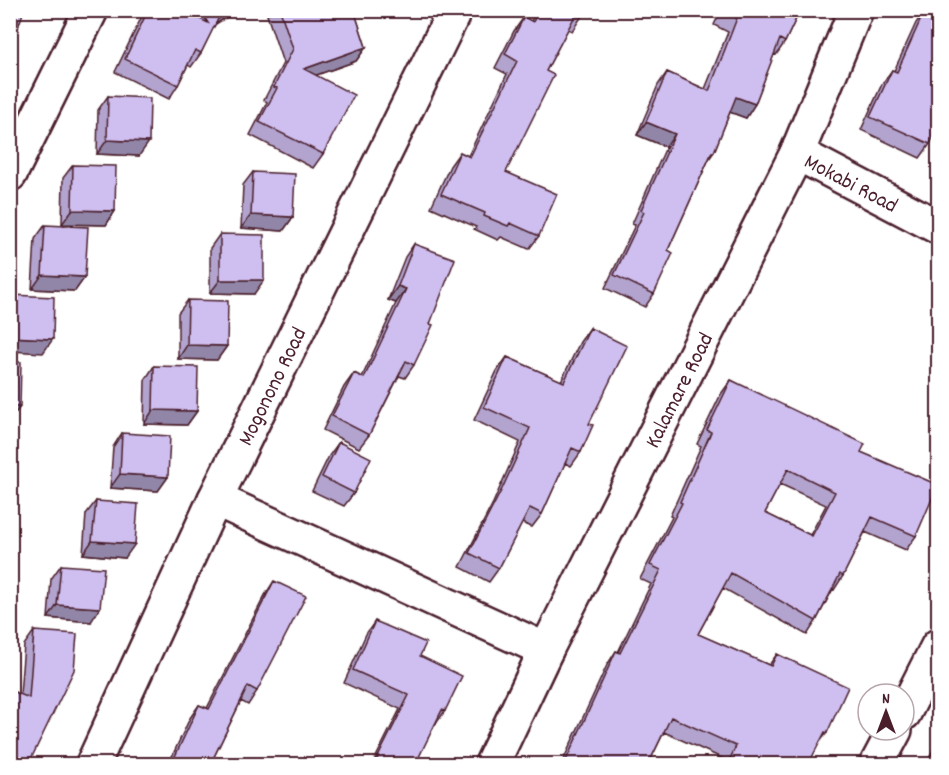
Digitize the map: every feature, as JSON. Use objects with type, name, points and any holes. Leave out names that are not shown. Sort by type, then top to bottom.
[{"type":"street","points":[[10,174],[91,10]]},
{"type":"street","name":"Mogonono Road","points":[[93,765],[215,500],[455,10]]},
{"type":"street","name":"Kalamare Road","points":[[492,765],[546,650],[797,153],[856,10]]},
{"type":"street","name":"Mokabi Road","points":[[797,153],[939,227]]},
{"type":"street","points":[[215,500],[546,650]]},
{"type":"street","points":[[916,690],[939,646]]},
{"type":"street","points":[[877,765],[889,742]]},
{"type":"building","points":[[10,10],[23,13],[10,51]]},
{"type":"building","points":[[148,10],[182,10],[208,23],[200,10],[225,10],[221,13],[201,53],[195,50],[178,85],[125,59]]},
{"type":"building","points":[[280,10],[354,10],[366,47],[304,69],[354,95],[323,154],[259,122],[277,88],[274,87],[293,49]]},
{"type":"building","points":[[539,10],[586,10],[582,17],[576,14],[546,71],[554,75],[506,172],[557,194],[539,236],[510,223],[508,226],[484,216],[485,213],[441,194],[460,152],[470,157],[517,61],[505,54],[524,17],[533,22]]},
{"type":"building","points":[[724,10],[800,10],[785,42],[780,39],[755,104],[736,97],[714,152],[712,152],[668,250],[673,253],[654,294],[614,275],[644,212],[641,210],[675,134],[646,122],[667,72],[709,91],[737,18],[723,12]]},
{"type":"building","points":[[925,10],[934,14],[936,10],[939,10],[939,125],[930,144],[870,117],[892,70],[897,72]]},
{"type":"building","points":[[108,96],[150,98],[149,142],[107,140]]},
{"type":"building","points":[[73,165],[116,166],[115,211],[72,210]]},
{"type":"building","points":[[253,172],[295,174],[293,217],[251,215]]},
{"type":"building","points":[[45,225],[88,227],[85,277],[42,275]]},
{"type":"building","points":[[220,234],[264,235],[264,280],[220,280]]},
{"type":"building","points":[[414,244],[455,259],[430,324],[433,325],[414,365],[406,361],[369,435],[332,416],[354,373],[364,378],[406,289],[398,286]]},
{"type":"building","points":[[11,295],[54,297],[53,339],[10,337]]},
{"type":"building","points":[[188,300],[228,301],[227,346],[187,345]]},
{"type":"building","points":[[590,328],[627,346],[589,424],[593,425],[581,452],[572,448],[542,514],[530,508],[499,568],[469,553],[530,428],[484,407],[507,357],[564,382]]},
{"type":"building","points":[[10,362],[21,362],[20,407],[10,406]]},
{"type":"building","points":[[154,366],[198,367],[197,411],[153,410]]},
{"type":"building","points":[[731,380],[865,444],[861,452],[938,485],[916,536],[872,517],[843,576],[840,574],[816,621],[731,573],[698,634],[771,666],[777,654],[848,687],[827,733],[825,732],[808,765],[727,765],[736,746],[671,717],[648,765],[564,765],[616,651],[620,653],[661,570],[650,565],[682,503],[680,502],[711,432],[707,430]],"holes":[[[788,469],[835,492],[812,536],[765,513]]]},
{"type":"building","points":[[122,433],[170,436],[168,477],[120,474]]},
{"type":"building","points":[[339,442],[371,458],[354,493],[322,477]]},
{"type":"building","points":[[96,501],[138,504],[135,544],[92,541]]},
{"type":"building","points":[[61,565],[104,568],[100,608],[57,605]]},
{"type":"building","points":[[274,581],[306,596],[257,691],[248,686],[210,765],[171,765],[199,705],[209,709]]},
{"type":"building","points":[[375,621],[426,643],[420,656],[462,676],[445,711],[442,710],[415,765],[374,765],[409,695],[353,670]]},
{"type":"building","points":[[34,631],[77,634],[74,670],[28,765],[10,765],[10,690],[29,698]]},
{"type":"building","points":[[939,745],[939,765],[929,765]]}]
